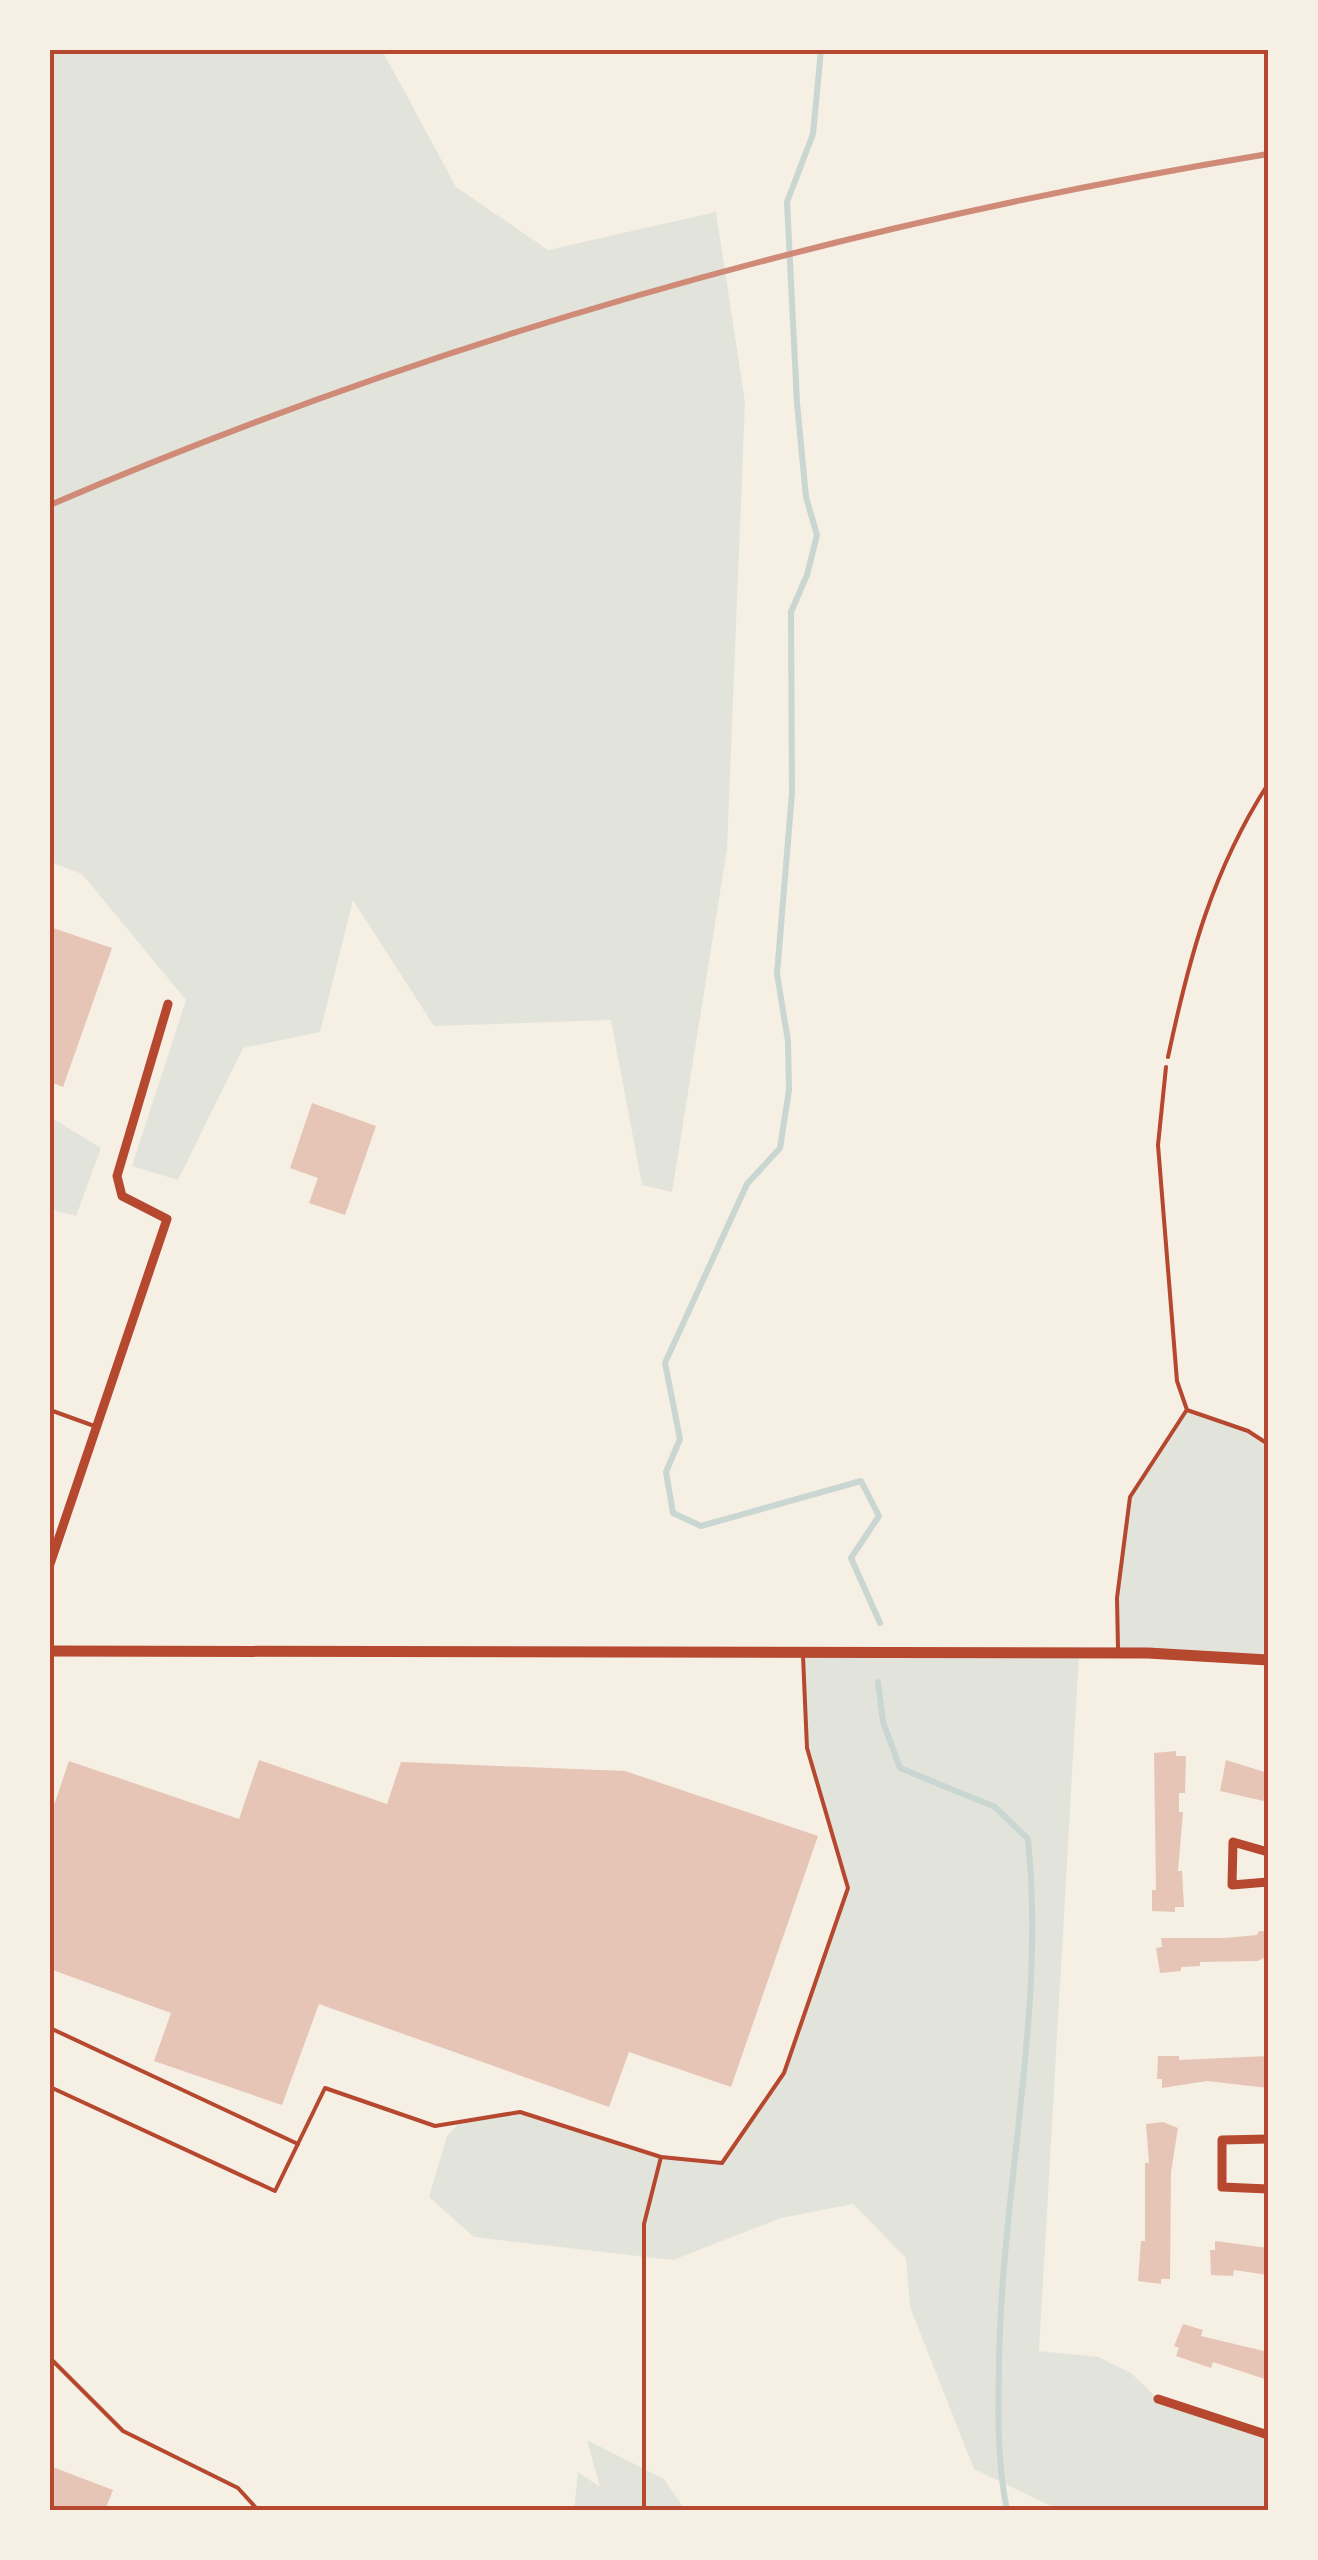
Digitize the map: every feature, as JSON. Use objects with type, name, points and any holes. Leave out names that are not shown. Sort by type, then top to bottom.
[{"type":"main road","points":[[50,1651],[1118,1653],[1268,1660]]},
{"type":"street","points":[[50,1564],[54,1538],[98,1427],[167,1219],[122,1196],[117,1176],[168,1004]]},
{"type":"street","points":[[1268,1852],[1233,1842],[1232,1885],[1268,1882]]},
{"type":"street","points":[[1268,2139],[1222,2140],[1222,2186],[1268,2189]]},
{"type":"street","points":[[1158,2400],[1268,2435]]},
{"type":"lane","points":[[1166,1067],[1158,1145],[1176,1382],[1187,1410],[1248,1431],[1268,1444]]},
{"type":"lane","points":[[50,1410],[98,1427]]},
{"type":"lane","points":[[1118,1653],[1117,1598],[1130,1497],[1187,1410]]},
{"type":"lane","points":[[50,2087],[275,2192],[325,2088],[435,2126],[520,2112],[661,2156],[722,2162],[784,2073],[848,1888],[807,1748],[803,1652]]},
{"type":"lane","points":[[50,2028],[298,2144]]},
{"type":"lane","points":[[644,2510],[644,2224],[661,2156]]},
{"type":"lane","points":[[50,2358],[123,2431],[227,2482],[256,2504],[258,2510]]},
{"type":"path","points":[[1166,1067],[1182,992],[1220,866],[1268,784]]},
{"type":"shaded area","points":[[50,50],[382,50],[456,187],[548,250],[716,212],[745,402],[727,849],[672,1192],[642,1185],[611,1020],[434,1026],[353,900],[320,1032],[243,1048],[178,1180],[132,1166],[186,1000],[82,874],[50,862]]},
{"type":"shaded area","points":[[50,1117],[101,1148],[76,1216],[50,1209]]},
{"type":"shaded area","points":[[1187,1410],[1248,1431],[1268,1444],[1268,1661],[1118,1653],[1117,1598],[1130,1497]]},
{"type":"shaded area","points":[[803,1652],[1079,1653],[1039,2351],[1098,2357],[1131,2373],[1158,2399],[1268,2435],[1268,2510],[1059,2510],[974,2469],[910,2307],[906,2258],[853,2204],[781,2218],[673,2260],[474,2237],[429,2197],[447,2136],[460,2122],[520,2112],[661,2157],[722,2162],[784,2073],[848,1888],[807,1748]]},
{"type":"shaded area","points":[[587,2440],[664,2479],[685,2510],[574,2510],[578,2472],[600,2487]]},
{"type":"building","points":[[50,927],[112,948],[63,1087],[50,1082]]},
{"type":"building","points":[[312,1103],[376,1126],[345,1215],[309,1203],[318,1178],[290,1168]]},
{"type":"building","points":[[1176,1751],[1176,1756],[1186,1756],[1185,1793],[1179,1793],[1179,1812],[1183,1812],[1178,1871],[1182,1871],[1184,1907],[1175,1907],[1175,1912],[1152,1911],[1152,1890],[1156,1890],[1154,1753]]},
{"type":"building","points":[[259,1760],[387,1804],[401,1762],[625,1771],[818,1836],[731,2087],[629,2052],[609,2107],[319,2004],[282,2105],[154,2061],[171,2013],[50,1969],[50,1817],[69,1761],[239,1819]]},
{"type":"building","points":[[1226,1760],[1268,1773],[1268,1802],[1220,1791]]},
{"type":"building","points":[[1259,1931],[1268,1931],[1268,1956],[1258,1961],[1200,1962],[1200,1966],[1160,1973],[1156,1948],[1162,1947],[1161,1938],[1225,1938],[1257,1935]]},
{"type":"building","points":[[1158,2056],[1179,2056],[1179,2060],[1268,2056],[1268,2088],[1207,2081],[1162,2088],[1162,2079],[1157,2079]]},
{"type":"building","points":[[1163,2122],[1178,2128],[1171,2172],[1170,2279],[1161,2279],[1161,2284],[1138,2281],[1141,2241],[1145,2241],[1145,2163],[1149,2163],[1146,2124]]},
{"type":"building","points":[[1215,2241],[1268,2248],[1268,2275],[1234,2270],[1233,2276],[1211,2275],[1210,2250],[1215,2250]]},
{"type":"building","points":[[1183,2324],[1203,2330],[1201,2336],[1268,2352],[1268,2380],[1213,2362],[1211,2368],[1176,2356],[1179,2348],[1174,2346]]},
{"type":"building","points":[[50,2466],[113,2490],[105,2510],[50,2510]]},
{"type":"waterway","points":[[821,50],[813,134],[787,202],[797,403],[806,497],[817,535],[807,575],[791,612],[792,793],[777,974],[788,1041],[789,1090],[780,1148],[747,1184],[665,1363],[680,1439],[666,1472],[673,1513],[701,1526],[861,1481],[879,1516],[851,1558],[880,1623]]},
{"type":"waterway","points":[[878,1682],[883,1722],[900,1768],[995,1807],[1028,1839],[1031,1970],[999,2365],[1000,2456],[1007,2510]]},
{"type":"railway","points":[[50,505],[346,389],[648,292],[956,214],[1268,154]]}]
